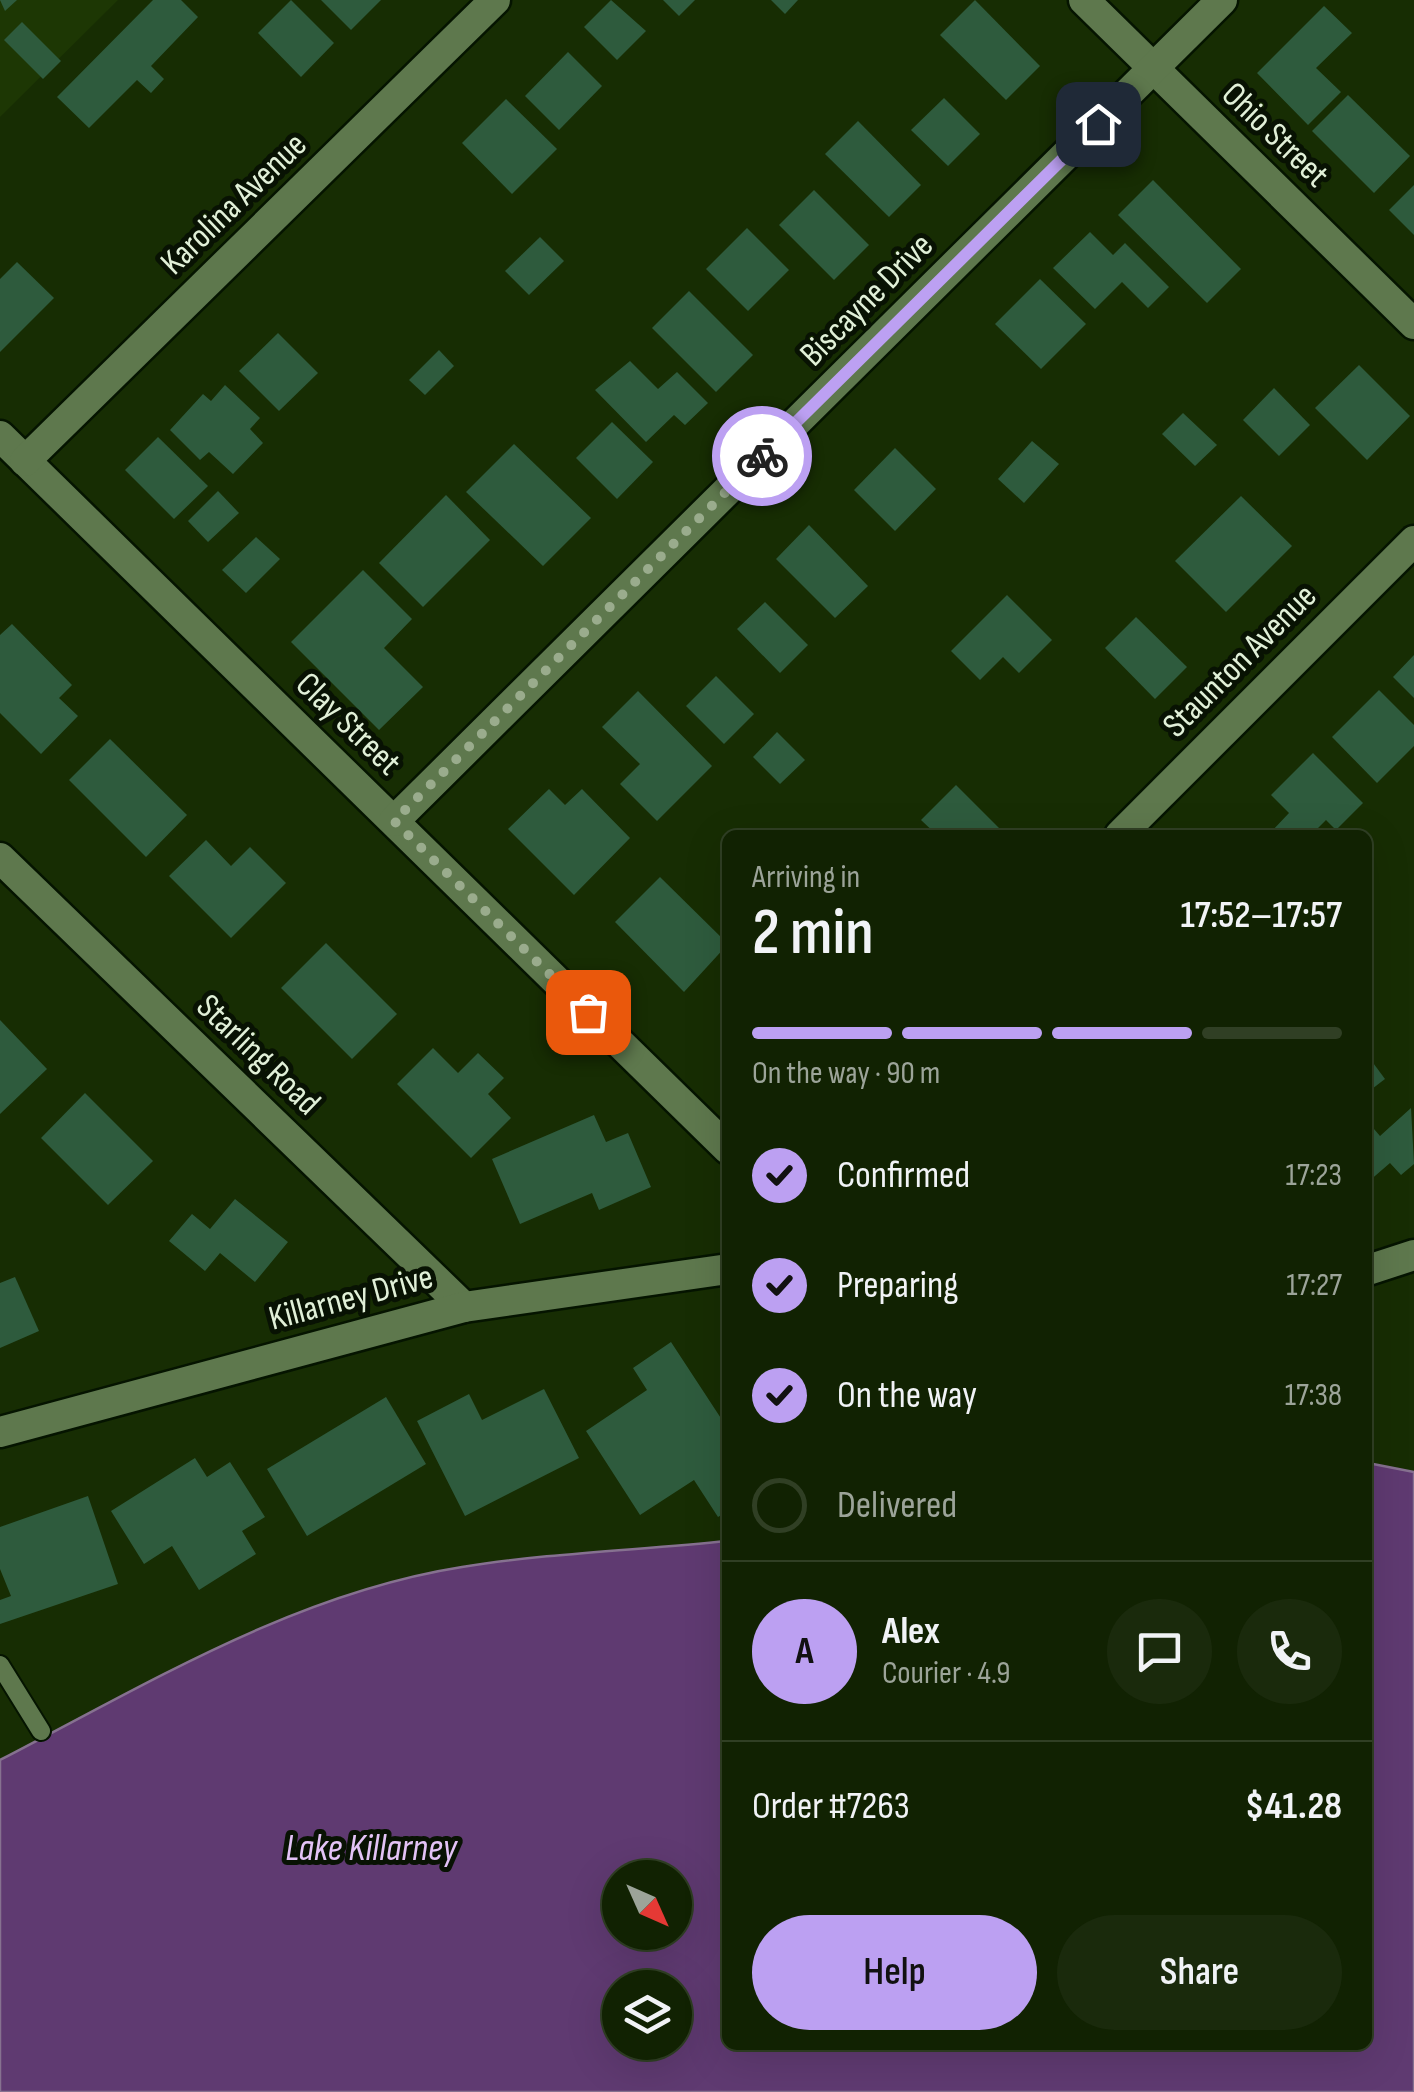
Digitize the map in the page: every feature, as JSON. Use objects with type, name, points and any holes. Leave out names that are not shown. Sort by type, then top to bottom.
[{"type":"street","name":"Karolina Avenue","points":[[25,461],[495,0]]},
{"type":"street","name":"Ohio Street","points":[[1084,0],[1414,324]]},
{"type":"street","name":"Biscayne Drive","points":[[394,821],[1222,0]]},
{"type":"street","name":"Clay Street","points":[[0,436],[722,1143]]},
{"type":"street","name":"Staunton Avenue","points":[[1125,830],[1414,541]]},
{"type":"street","name":"Starling Road","points":[[0,858],[464,1306]]},
{"type":"street","points":[[1372,1269],[1414,1255]]},
{"type":"street","name":"Killarney Drive","points":[[0,1432],[464,1306],[722,1270]]},
{"type":"lane","points":[[0,1665],[41,1731]]},
{"type":"shaded area","points":[[0,0],[118,0],[0,117]]},
{"type":"water","name":"Lake Killarney","points":[[1372,1464],[1414,1472],[1414,2092],[0,2092],[0,1760],[167,1672],[282,1619],[401,1580],[495,1562],[722,1541],[722,2050],[1372,2050]]},
{"type":"building","points":[[0,0],[17,0],[5,11]]},
{"type":"building","points":[[153,0],[181,0],[198,17],[151,66],[164,79],[151,93],[137,80],[89,128],[57,97]]},
{"type":"building","points":[[291,0],[334,43],[301,77],[258,33]]},
{"type":"building","points":[[321,0],[381,0],[351,30]]},
{"type":"building","points":[[611,0],[646,31],[617,60],[584,27]]},
{"type":"building","points":[[663,0],[695,0],[679,16]]},
{"type":"building","points":[[771,0],[798,0],[785,14]]},
{"type":"building","points":[[975,0],[1040,66],[1006,100],[940,35]]},
{"type":"building","points":[[1324,6],[1352,33],[1316,68],[1341,92],[1308,125],[1257,73]]},
{"type":"building","points":[[22,22],[61,61],[43,79],[4,40]]},
{"type":"building","points":[[568,52],[602,86],[559,130],[525,96]]},
{"type":"building","points":[[1348,95],[1410,156],[1374,193],[1312,131]]},
{"type":"building","points":[[944,98],[980,134],[948,166],[911,130]]},
{"type":"building","points":[[506,99],[557,149],[512,194],[462,143]]},
{"type":"building","points":[[858,121],[921,185],[889,217],[825,154]]},
{"type":"building","points":[[1153,180],[1241,269],[1207,303],[1118,215]]},
{"type":"building","points":[[1414,185],[1414,235],[1389,210]]},
{"type":"building","points":[[814,190],[869,245],[834,280],[779,225]]},
{"type":"building","points":[[747,228],[789,270],[748,311],[706,269]]},
{"type":"building","points":[[1090,232],[1113,255],[1125,243],[1169,287],[1148,308],[1122,282],[1095,309],[1053,268]]},
{"type":"building","points":[[540,237],[564,261],[529,295],[505,271]]},
{"type":"building","points":[[17,262],[54,298],[0,352],[0,279]]},
{"type":"building","points":[[1040,279],[1086,324],[1041,369],[995,324]]},
{"type":"building","points":[[689,291],[753,355],[716,392],[652,328]]},
{"type":"building","points":[[278,333],[318,373],[279,411],[239,371]]},
{"type":"building","points":[[439,350],[454,366],[425,395],[409,380]]},
{"type":"building","points":[[630,361],[658,389],[677,372],[708,403],[685,425],[674,415],[646,442],[595,390]]},
{"type":"building","points":[[1359,365],[1410,416],[1367,460],[1315,408]]},
{"type":"building","points":[[225,385],[260,418],[250,429],[263,443],[233,474],[209,452],[200,460],[170,430],[203,394],[211,401]]},
{"type":"building","points":[[1274,388],[1310,425],[1279,456],[1243,420]]},
{"type":"building","points":[[1183,413],[1217,445],[1195,466],[1162,434]]},
{"type":"building","points":[[612,422],[653,462],[617,499],[576,458]]},
{"type":"building","points":[[158,437],[208,486],[174,519],[125,470]]},
{"type":"building","points":[[1032,441],[1059,464],[1024,503],[998,479]]},
{"type":"building","points":[[514,444],[591,518],[543,566],[466,492]]},
{"type":"building","points":[[895,448],[936,489],[895,531],[854,490]]},
{"type":"building","points":[[218,491],[239,513],[208,542],[188,521]]},
{"type":"building","points":[[446,495],[490,540],[423,607],[379,563]]},
{"type":"building","points":[[1241,496],[1292,546],[1226,612],[1175,561]]},
{"type":"building","points":[[809,525],[868,586],[835,618],[776,559]]},
{"type":"building","points":[[256,537],[280,559],[246,593],[222,570]]},
{"type":"building","points":[[363,570],[412,619],[384,648],[423,687],[379,730],[291,642]]},
{"type":"building","points":[[1007,595],[1052,640],[1019,673],[1003,657],[980,680],[951,651]]},
{"type":"building","points":[[765,602],[808,645],[780,673],[737,629]]},
{"type":"building","points":[[1136,617],[1187,667],[1155,699],[1105,648]]},
{"type":"building","points":[[12,624],[72,685],[59,698],[78,716],[41,754],[0,713],[0,635]]},
{"type":"building","points":[[1414,655],[1414,698],[1393,677]]},
{"type":"building","points":[[716,676],[754,714],[724,744],[686,706]]},
{"type":"building","points":[[1379,690],[1414,725],[1414,746],[1377,783],[1332,737]]},
{"type":"building","points":[[638,691],[712,766],[657,821],[620,784],[640,764],[602,727]]},
{"type":"building","points":[[777,732],[805,760],[780,784],[753,757]]},
{"type":"building","points":[[110,739],[187,815],[146,857],[69,780]]},
{"type":"building","points":[[1313,753],[1363,803],[1336,830],[1326,820],[1316,830],[1273,830],[1289,813],[1271,795]]},
{"type":"building","points":[[956,785],[1001,830],[932,830],[921,820]]},
{"type":"building","points":[[549,789],[565,805],[582,789],[630,838],[574,895],[508,829]]},
{"type":"building","points":[[206,840],[231,866],[250,847],[286,883],[231,938],[169,876]]},
{"type":"building","points":[[660,877],[722,938],[722,951],[684,992],[615,922]]},
{"type":"building","points":[[326,943],[397,1014],[352,1059],[281,988]]},
{"type":"building","points":[[0,1020],[47,1069],[0,1114]]},
{"type":"building","points":[[433,1048],[458,1073],[478,1053],[504,1078],[488,1094],[511,1118],[471,1158],[397,1084]]},
{"type":"building","points":[[1372,1061],[1385,1079],[1372,1089]]},
{"type":"building","points":[[85,1093],[153,1161],[108,1205],[41,1138]]},
{"type":"building","points":[[1411,1108],[1414,1164],[1401,1175],[1390,1163],[1372,1179],[1372,1127],[1380,1136]]},
{"type":"building","points":[[594,1115],[606,1142],[628,1133],[651,1187],[599,1210],[592,1193],[520,1224],[492,1159]]},
{"type":"building","points":[[235,1199],[288,1242],[255,1282],[220,1253],[205,1271],[169,1241],[192,1214],[210,1229]]},
{"type":"building","points":[[15,1277],[39,1331],[0,1348],[0,1283]]},
{"type":"building","points":[[671,1342],[722,1420],[722,1515],[718,1517],[694,1480],[640,1515],[586,1431],[647,1390],[633,1368]]},
{"type":"building","points":[[544,1389],[579,1458],[465,1516],[417,1421],[469,1394],[482,1420]]},
{"type":"building","points":[[386,1397],[426,1464],[307,1536],[267,1469]]},
{"type":"building","points":[[195,1458],[207,1477],[230,1462],[265,1517],[242,1531],[256,1554],[199,1590],[172,1546],[144,1564],[111,1511]]},
{"type":"building","points":[[88,1496],[118,1584],[0,1624],[0,1600],[11,1596],[0,1569],[0,1527]]},
{"type":"way so far","points":[[588,1012],[394,821],[762,456]]},
{"type":"route","points":[[762,456],[1098,124]]}]
